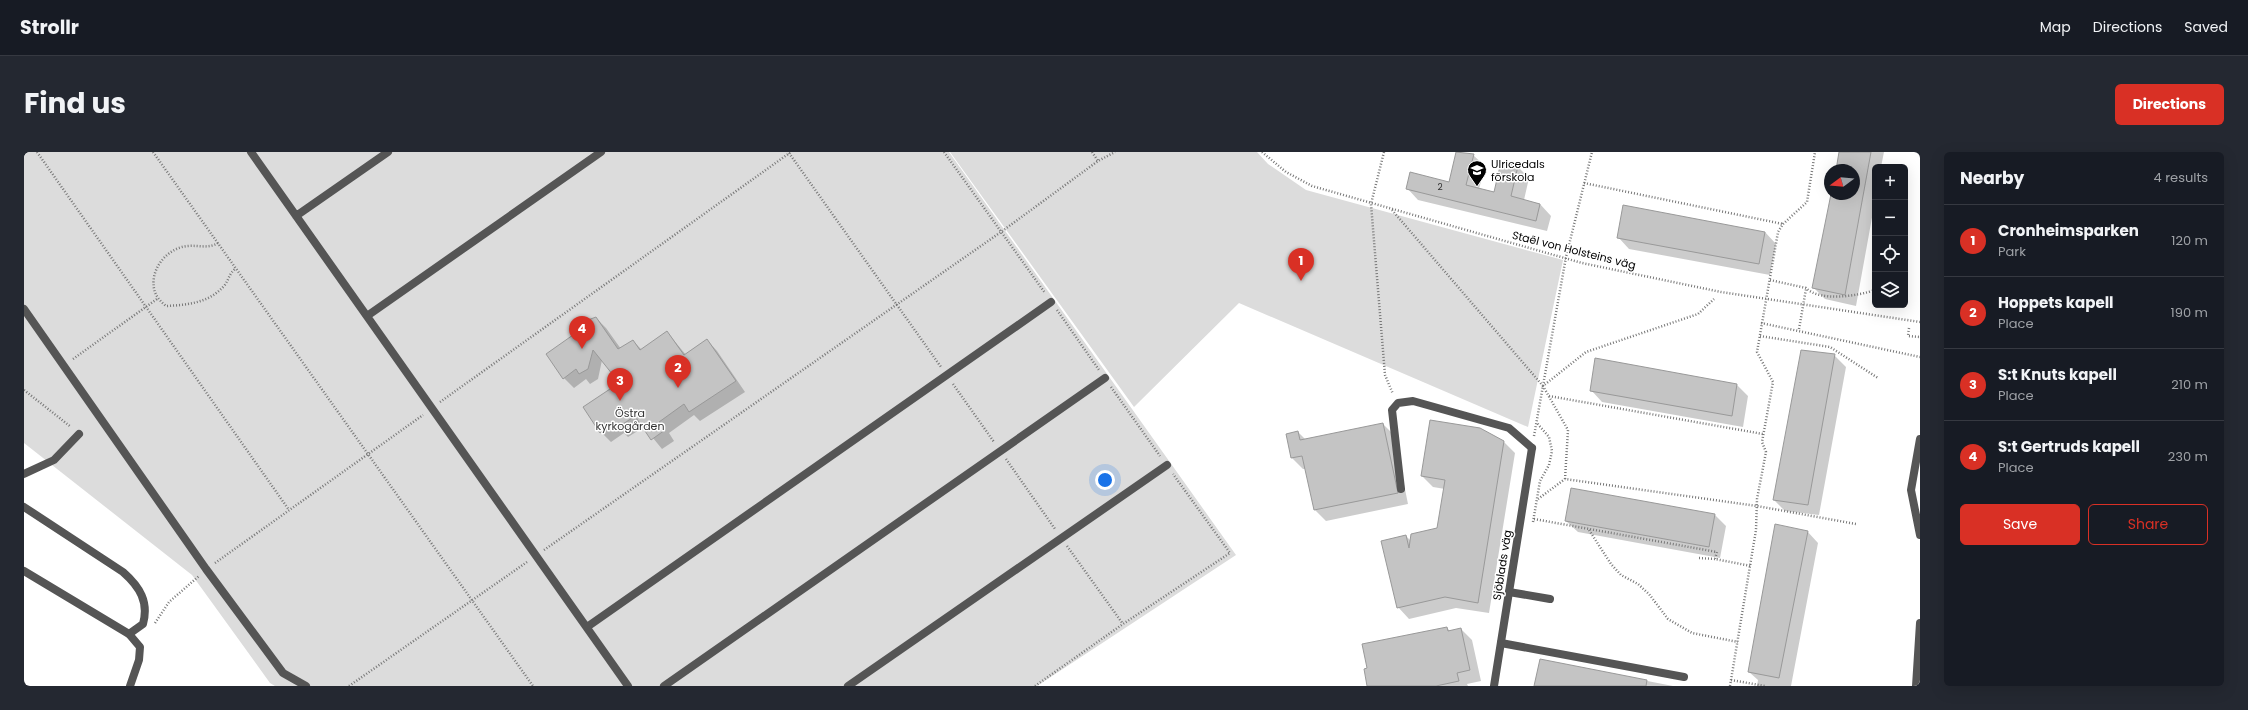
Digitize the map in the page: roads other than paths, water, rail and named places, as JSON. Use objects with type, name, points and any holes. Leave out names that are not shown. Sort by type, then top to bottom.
[{"type":"street","points":[[251,152],[628,686]]},
{"type":"street","points":[[296,216],[388,152]]},
{"type":"street","points":[[367,316],[601,152]]},
{"type":"street","points":[[587,627],[1051,302]]},
{"type":"street","points":[[24,308],[206,569],[283,673],[306,686]]},
{"type":"street","points":[[664,686],[1105,378]]},
{"type":"street","name":"Sjöblads väg","points":[[1401,490],[1392,410],[1398,403],[1413,401],[1509,428],[1532,448],[1494,686]]},
{"type":"street","points":[[24,474],[31,473],[54,460],[79,434]]},
{"type":"street","points":[[1920,439],[1911,490],[1920,535]]},
{"type":"street","points":[[848,686],[1167,465]]},
{"type":"street","points":[[24,507],[123,572],[136,583],[146,612],[143,624],[129,634]]},
{"type":"street","points":[[24,571],[129,634],[140,647],[139,660],[130,686]]},
{"type":"street","points":[[1509,592],[1550,599]]},
{"type":"street","points":[[1916,686],[1920,623]]},
{"type":"street","points":[[1501,643],[1684,677]]},
{"type":"place","name":"Ulricedals förskola","points":[[1477,187]]},
{"type":"place","name":"Cronheimsparken","points":[[1301,281]]},
{"type":"place","name":"S:t Gertruds kapell","points":[[582,349]]},
{"type":"place","name":"Hoppets kapell","points":[[678,388]]},
{"type":"place","name":"S:t Knuts kapell","points":[[620,401]]},
{"type":"park label","name":"Östra kyrkogården","points":[[630,419]]}]
